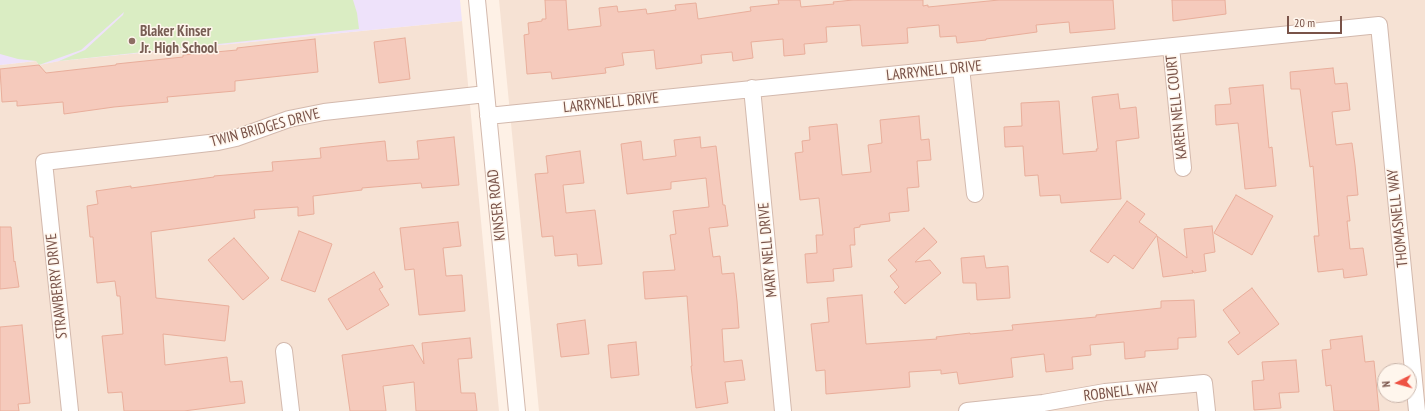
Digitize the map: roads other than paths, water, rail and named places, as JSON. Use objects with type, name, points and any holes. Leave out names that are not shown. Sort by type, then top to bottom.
[{"type":"street","name":"KINSER ROAD","points":[[477,0],[517,411]]},
{"type":"street","name":"LARRYNELL DRIVE","points":[[488,116],[1379,25]]},
{"type":"street","name":"THOMASNELL WAY","points":[[1379,25],[1417,411]]},
{"type":"street","name":"KAREN NELL COURT","points":[[1171,47],[1183,168]]},
{"type":"street","points":[[961,68],[975,194]]},
{"type":"street","name":"MARY NELL DRIVE","points":[[752,88],[783,411]]},
{"type":"street","name":"TWIN BRIDGES DRIVE","points":[[44,162],[218,142],[236,138],[289,119],[318,113],[486,94]]},
{"type":"street","name":"STRAWBERRY DRIVE","points":[[44,162],[70,411]]},
{"type":"street","points":[[284,351],[291,411]]},
{"type":"street","name":"ROBNELL WAY","points":[[967,411],[1043,404],[1105,392],[1204,383],[1207,411]]},
{"type":"place","name":"Blaker Kinser Jr. High School","points":[[132,41]]}]
